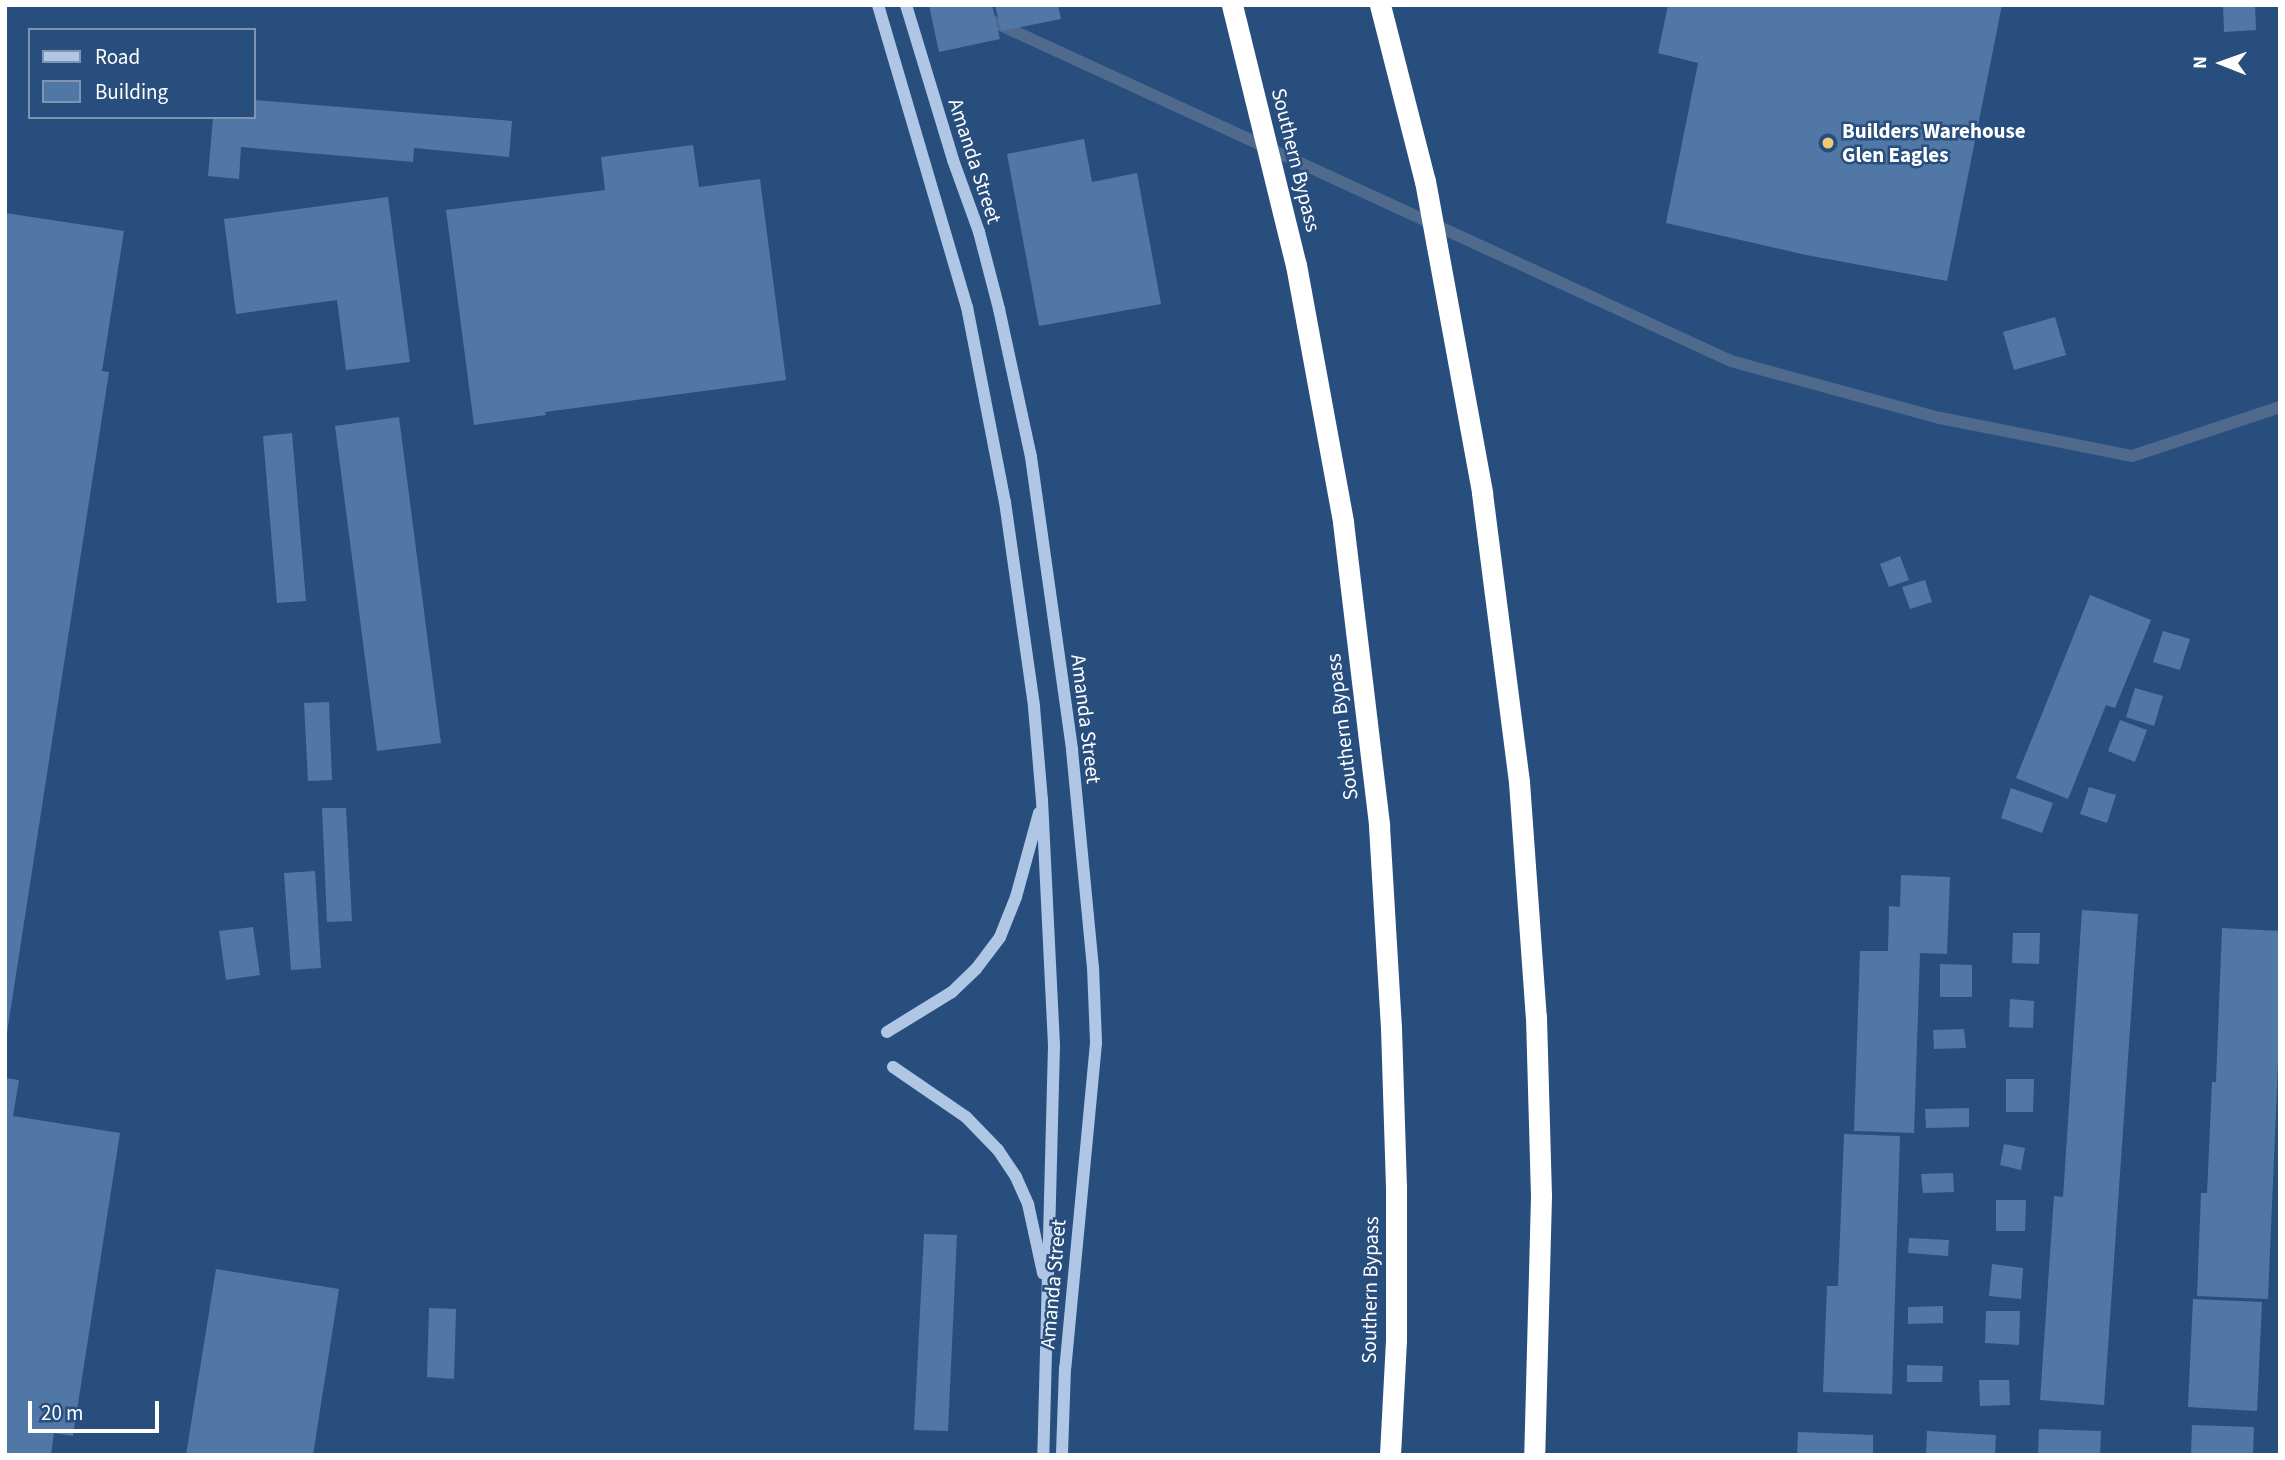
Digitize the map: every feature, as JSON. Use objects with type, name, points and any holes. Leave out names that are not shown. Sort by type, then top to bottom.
[{"type":"highway","name":"Southern Bypass","points":[[1232,5],[1296,265],[1343,522],[1379,826],[1391,1028],[1396,1186],[1396,1339],[1390,1455]]},
{"type":"highway","points":[[1380,5],[1425,181],[1482,493],[1519,782],[1536,1017],[1541,1196],[1534,1455]]},
{"type":"street","name":"Amanda Street","points":[[878,5],[967,307],[1016,571],[1034,707],[1042,800],[1054,1046],[1043,1455]]},
{"type":"street","name":"Amanda Street","points":[[906,5],[953,160],[979,232],[999,309],[1031,457],[1072,750],[1093,967],[1096,1043],[1065,1368],[1062,1455]]},
{"type":"street","points":[[887,1032],[952,992],[976,969],[1000,937],[1016,897],[1042,800]]},
{"type":"street","points":[[892,1067],[965,1117],[998,1150],[1016,1177],[1028,1204],[1046,1290]]},
{"type":"building","points":[[929,5],[992,5],[1000,39],[939,52]]},
{"type":"building","points":[[995,5],[1058,5],[1061,19],[1001,31]]},
{"type":"building","name":"Builders Warehouse Glen Eagles","points":[[1668,5],[2002,5],[1947,281],[1806,255],[1666,223],[1698,63],[1658,53]]},
{"type":"building","points":[[2223,5],[2255,5],[2256,30],[2224,32]]},
{"type":"building","points":[[256,100],[512,121],[509,157],[414,148],[413,162],[241,147],[239,179],[208,176],[213,119],[256,119]]},
{"type":"building","points":[[1084,139],[1092,182],[1137,173],[1161,304],[1039,326],[1007,154]]},
{"type":"building","points":[[693,145],[699,187],[760,179],[786,380],[545,412],[546,415],[474,425],[446,210],[605,190],[601,157]]},
{"type":"building","points":[[388,197],[410,362],[346,370],[337,300],[236,314],[224,219]]},
{"type":"building","points":[[5,213],[124,231],[102,371],[109,372],[7,1033]]},
{"type":"building","points":[[2055,317],[2066,355],[2014,370],[2003,332]]},
{"type":"building","points":[[399,417],[441,743],[377,751],[335,426]]},
{"type":"building","points":[[292,433],[306,601],[277,603],[263,436]]},
{"type":"building","points":[[1900,556],[1909,580],[1889,587],[1880,564]]},
{"type":"building","points":[[1925,580],[1932,602],[1910,609],[1902,587]]},
{"type":"building","points":[[2090,595],[2151,620],[2115,708],[2106,705],[2068,799],[2016,778]]},
{"type":"building","points":[[2163,631],[2190,639],[2180,670],[2153,662]]},
{"type":"building","points":[[2135,688],[2163,696],[2154,726],[2126,717]]},
{"type":"building","points":[[329,702],[332,780],[308,781],[304,703]]},
{"type":"building","points":[[2120,720],[2147,730],[2135,762],[2108,751]]},
{"type":"building","points":[[2089,787],[2116,795],[2107,823],[2080,814]]},
{"type":"building","points":[[2011,788],[2053,803],[2042,833],[2001,818]]},
{"type":"building","points":[[322,808],[346,808],[352,921],[327,922]]},
{"type":"building","points":[[315,871],[321,968],[291,970],[284,873]]},
{"type":"building","points":[[1901,875],[1950,877],[1947,954],[1920,953],[1914,1133],[1854,1131],[1860,951],[1888,951],[1889,906],[1900,907]]},
{"type":"building","points":[[2082,910],[2138,914],[2104,1405],[2040,1400],[2054,1196],[2063,1197]]},
{"type":"building","points":[[253,927],[260,975],[226,980],[219,931]]},
{"type":"building","points":[[2222,928],[2280,931],[2280,1016],[2268,1299],[2197,1296],[2201,1193],[2207,1193],[2212,1082],[2216,1082]]},
{"type":"building","points":[[2013,933],[2040,933],[2039,964],[2012,963]]},
{"type":"building","points":[[1940,964],[1972,965],[1972,997],[1940,997]]},
{"type":"building","points":[[2010,999],[2034,1001],[2033,1028],[2009,1027]]},
{"type":"building","points":[[1964,1029],[1966,1048],[1934,1049],[1933,1030]]},
{"type":"building","points":[[5,1078],[19,1080],[13,1116],[120,1133],[73,1436],[54,1433],[51,1455],[5,1455]]},
{"type":"building","points":[[2006,1079],[2034,1079],[2033,1112],[2006,1112]]},
{"type":"building","points":[[1969,1108],[1969,1127],[1926,1128],[1925,1109]]},
{"type":"building","points":[[1844,1134],[1900,1136],[1892,1394],[1823,1392],[1827,1286],[1838,1286]]},
{"type":"building","points":[[2004,1144],[2025,1148],[2021,1170],[2000,1165]]},
{"type":"building","points":[[1953,1173],[1954,1192],[1923,1193],[1921,1174]]},
{"type":"building","points":[[1996,1200],[2026,1200],[2025,1231],[1996,1231]]},
{"type":"building","points":[[924,1234],[957,1235],[948,1431],[914,1430]]},
{"type":"building","points":[[1909,1238],[1949,1240],[1948,1256],[1908,1253]]},
{"type":"building","points":[[1992,1264],[2023,1268],[2021,1299],[1989,1296]]},
{"type":"building","points":[[216,1269],[339,1289],[313,1455],[186,1455]]},
{"type":"building","points":[[2193,1299],[2262,1302],[2257,1411],[2188,1407]]},
{"type":"building","points":[[1943,1306],[1943,1323],[1908,1324],[1908,1307]]},
{"type":"building","points":[[429,1308],[456,1309],[454,1379],[427,1377]]},
{"type":"building","points":[[1986,1311],[2020,1311],[2019,1345],[1985,1343]]},
{"type":"building","points":[[1907,1365],[1943,1366],[1942,1382],[1907,1382]]},
{"type":"building","points":[[1979,1380],[2009,1380],[2010,1405],[1980,1406]]},
{"type":"building","points":[[2192,1425],[2254,1427],[2253,1455],[2191,1455]]},
{"type":"building","points":[[2039,1429],[2101,1431],[2100,1455],[2038,1455]]},
{"type":"building","points":[[1927,1431],[1996,1435],[1995,1455],[1926,1455]]},
{"type":"building","points":[[1798,1432],[1873,1435],[1873,1455],[1797,1455]]},
{"type":"waterway","points":[[983,17],[1731,361],[1940,418],[2132,456],[2280,407]]},
{"type":"place","name":"Builders Warehouse Glen Eagles","points":[[1828,143]]}]
